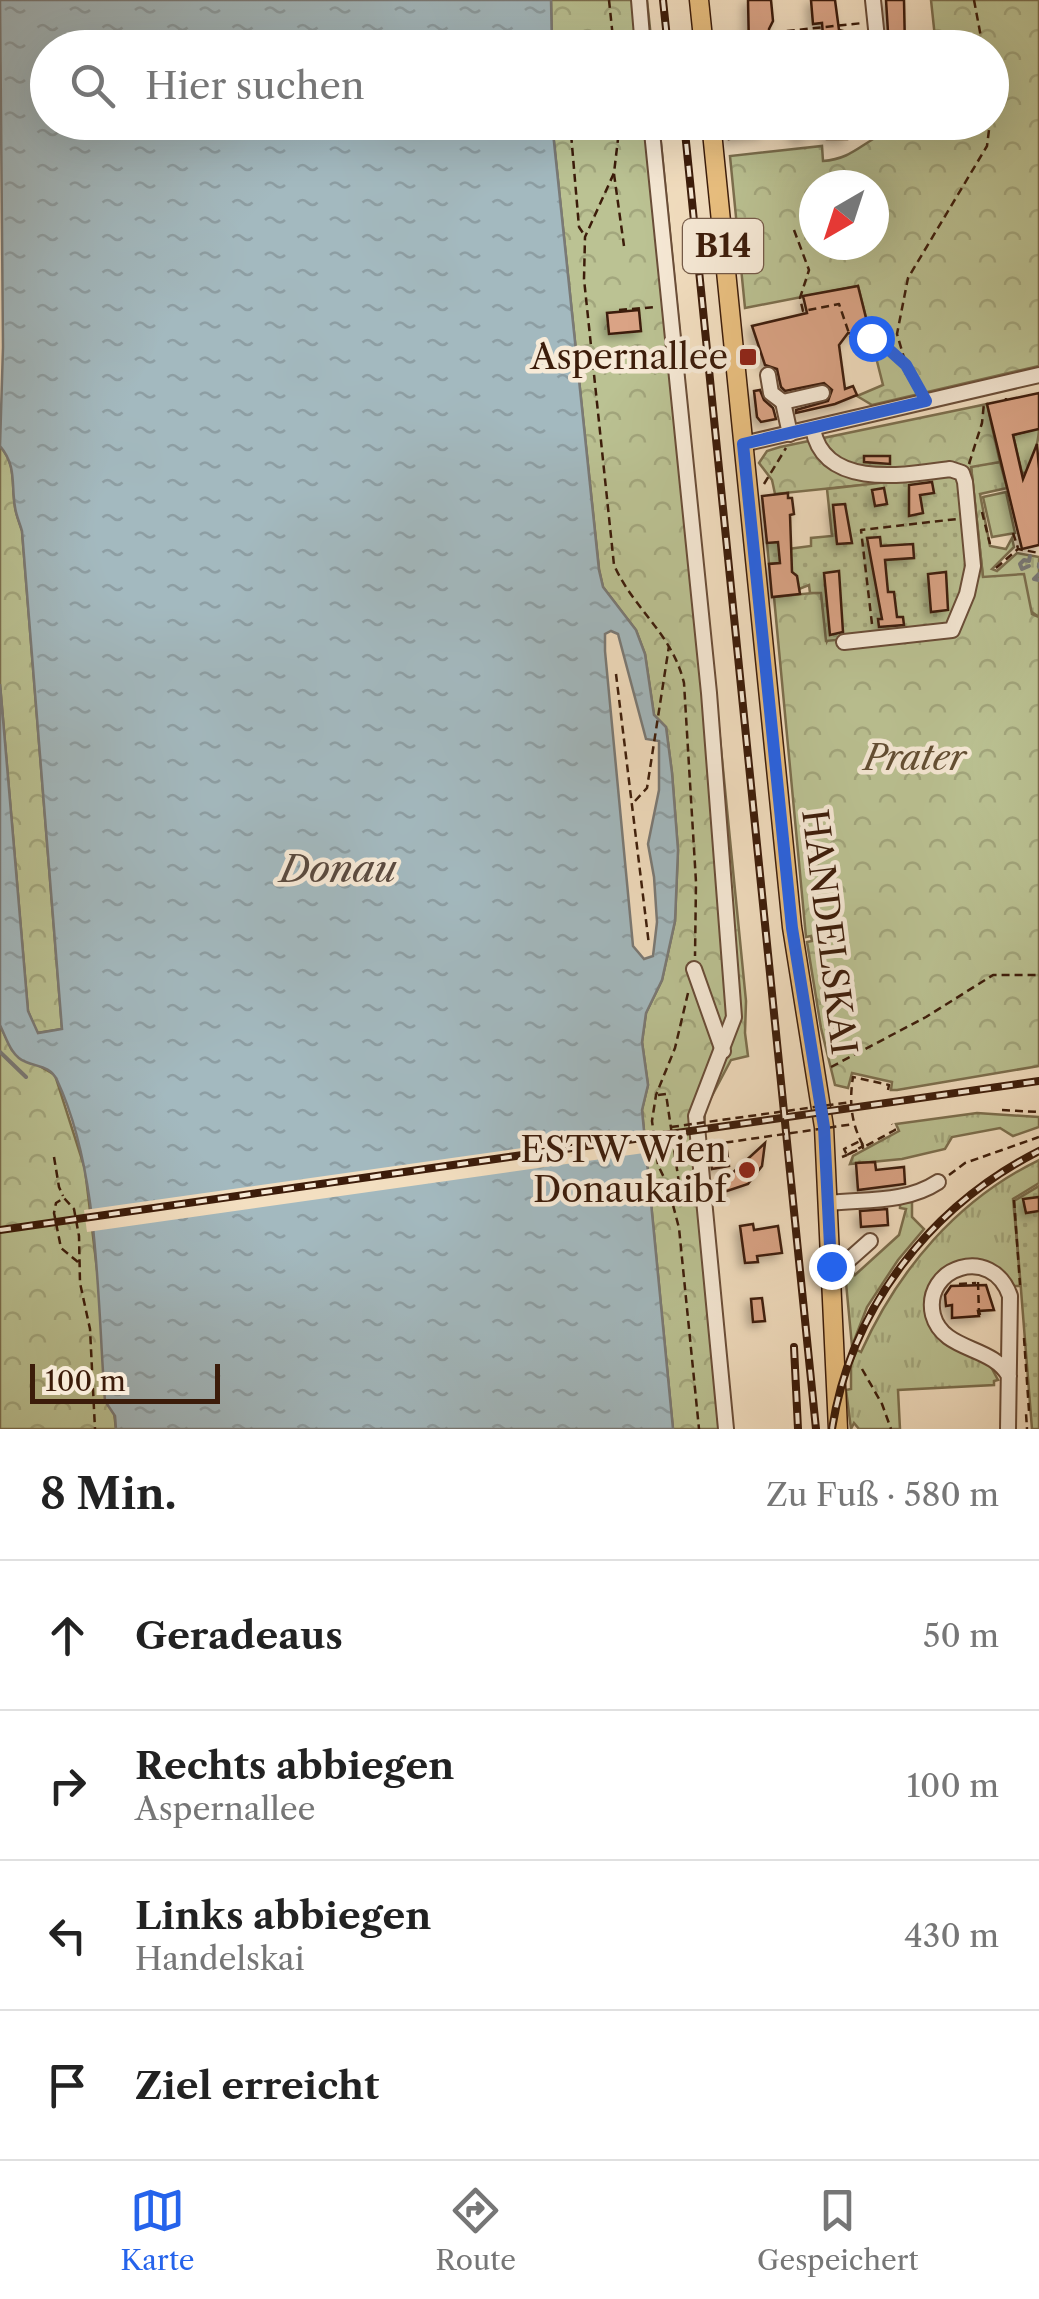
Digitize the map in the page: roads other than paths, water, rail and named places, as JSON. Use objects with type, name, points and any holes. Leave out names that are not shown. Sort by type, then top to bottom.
[{"type":"main road","points":[[699,0],[702,30]]},
{"type":"main road","name":"B14","points":[[713,140],[743,444]]},
{"type":"main road","name":"HANDELSKAI","points":[[743,444],[792,928],[824,1127],[838,1429]]},
{"type":"street","points":[[639,0],[642,30]]},
{"type":"street","points":[[872,0],[876,30]]},
{"type":"street","points":[[653,140],[732,974],[734,1017],[696,1116],[726,1429]]},
{"type":"street","points":[[768,375],[771,393],[783,402],[790,438]]},
{"type":"street","points":[[743,444],[790,438],[813,428],[1039,375]]},
{"type":"street","points":[[783,402],[822,393]]},
{"type":"street","points":[[813,428],[827,456],[854,472],[950,469],[962,474],[971,580],[952,630],[844,642]]},
{"type":"street","points":[[694,968],[723,1051]]},
{"type":"street","points":[[829,1203],[903,1197],[921,1193],[938,1182]]},
{"type":"street","points":[[831,1266],[844,1265],[870,1241]]},
{"type":"street","points":[[1008,1376],[990,1355],[949,1338],[935,1320],[932,1300],[939,1284],[958,1269],[977,1266],[998,1275],[1010,1296],[1008,1429]]},
{"type":"water","name":"Donau","points":[[0,0],[551,0],[552,30],[30,30],[30,140],[554,140],[599,570],[603,587],[636,630],[645,654],[654,715],[666,727],[672,773],[678,850],[675,921],[662,980],[646,1013],[642,1042],[648,1085],[642,1110],[673,1429],[116,1429],[115,1416],[105,1401],[89,1196],[71,1116],[54,1075],[16,1056],[0,1025],[0,684],[28,1011],[38,1033],[62,1029],[22,531],[11,468],[0,446]],"holes":[[[611,631],[618,634],[646,739],[659,741],[659,790],[648,844],[657,922],[653,956],[644,959],[633,946],[605,651],[605,634]]]},
{"type":"waterway","points":[[1029,566],[1022,569],[1020,564],[1029,561],[1030,556]]},
{"type":"waterway","points":[[1039,574],[1034,579],[1039,580]]},
{"type":"waterway","points":[[0,1052],[26,1077]]},
{"type":"railway","points":[[663,0],[666,30]]},
{"type":"railway","points":[[686,140],[816,1429]]},
{"type":"railway","points":[[0,1230],[1039,1081]]},
{"type":"railway","points":[[832,1429],[857,1342],[902,1265],[964,1200],[1039,1151]]},
{"type":"railway","points":[[794,1347],[798,1429]]},
{"type":"place","name":"Aspernallee","points":[[748,357]]},
{"type":"place","name":"ESTW Wien Donaukaibf","points":[[747,1170]]},
{"type":"park label","name":"Prater","points":[[915,758]]}]
